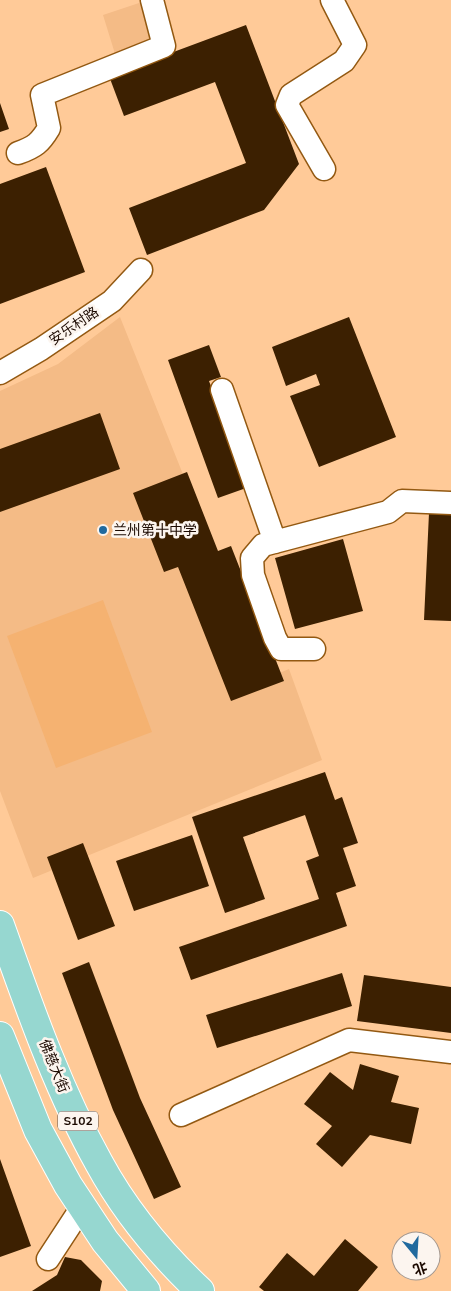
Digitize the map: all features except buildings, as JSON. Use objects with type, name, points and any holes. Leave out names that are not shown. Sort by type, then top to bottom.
[{"type":"main road","name":"佛慈大街","points":[[0,925],[62,1088],[100,1164],[135,1218],[177,1269],[200,1291]]},
{"type":"main road","name":"S102","points":[[0,1036],[38,1130],[68,1185],[105,1241],[146,1291]]},
{"type":"street","points":[[18,153],[32,148],[41,141],[49,128],[42,95],[164,46],[152,0]]},
{"type":"street","points":[[324,169],[287,105],[291,95],[344,61],[355,45],[332,0]]},
{"type":"street","name":"安乐村路","points":[[0,373],[41,349],[112,300],[141,270]]},
{"type":"street","points":[[222,390],[275,542]]},
{"type":"street","points":[[314,649],[282,649],[276,638],[253,574],[252,558],[263,545],[388,512],[402,501],[451,503]]},
{"type":"street","points":[[181,1115],[349,1040],[451,1052]]},
{"type":"street","points":[[48,1259],[82,1207]]},
{"type":"shaded area","points":[[148,0],[159,43],[116,57],[103,15]]},
{"type":"shaded area","name":"兰州第十中学","points":[[120,317],[265,679],[289,669],[322,760],[33,878],[0,791],[0,391],[58,364]]},
{"type":"shaded area","points":[[103,600],[152,732],[56,768],[7,636]]},
{"type":"place","name":"兰州第十中学","points":[[103,530]]}]
